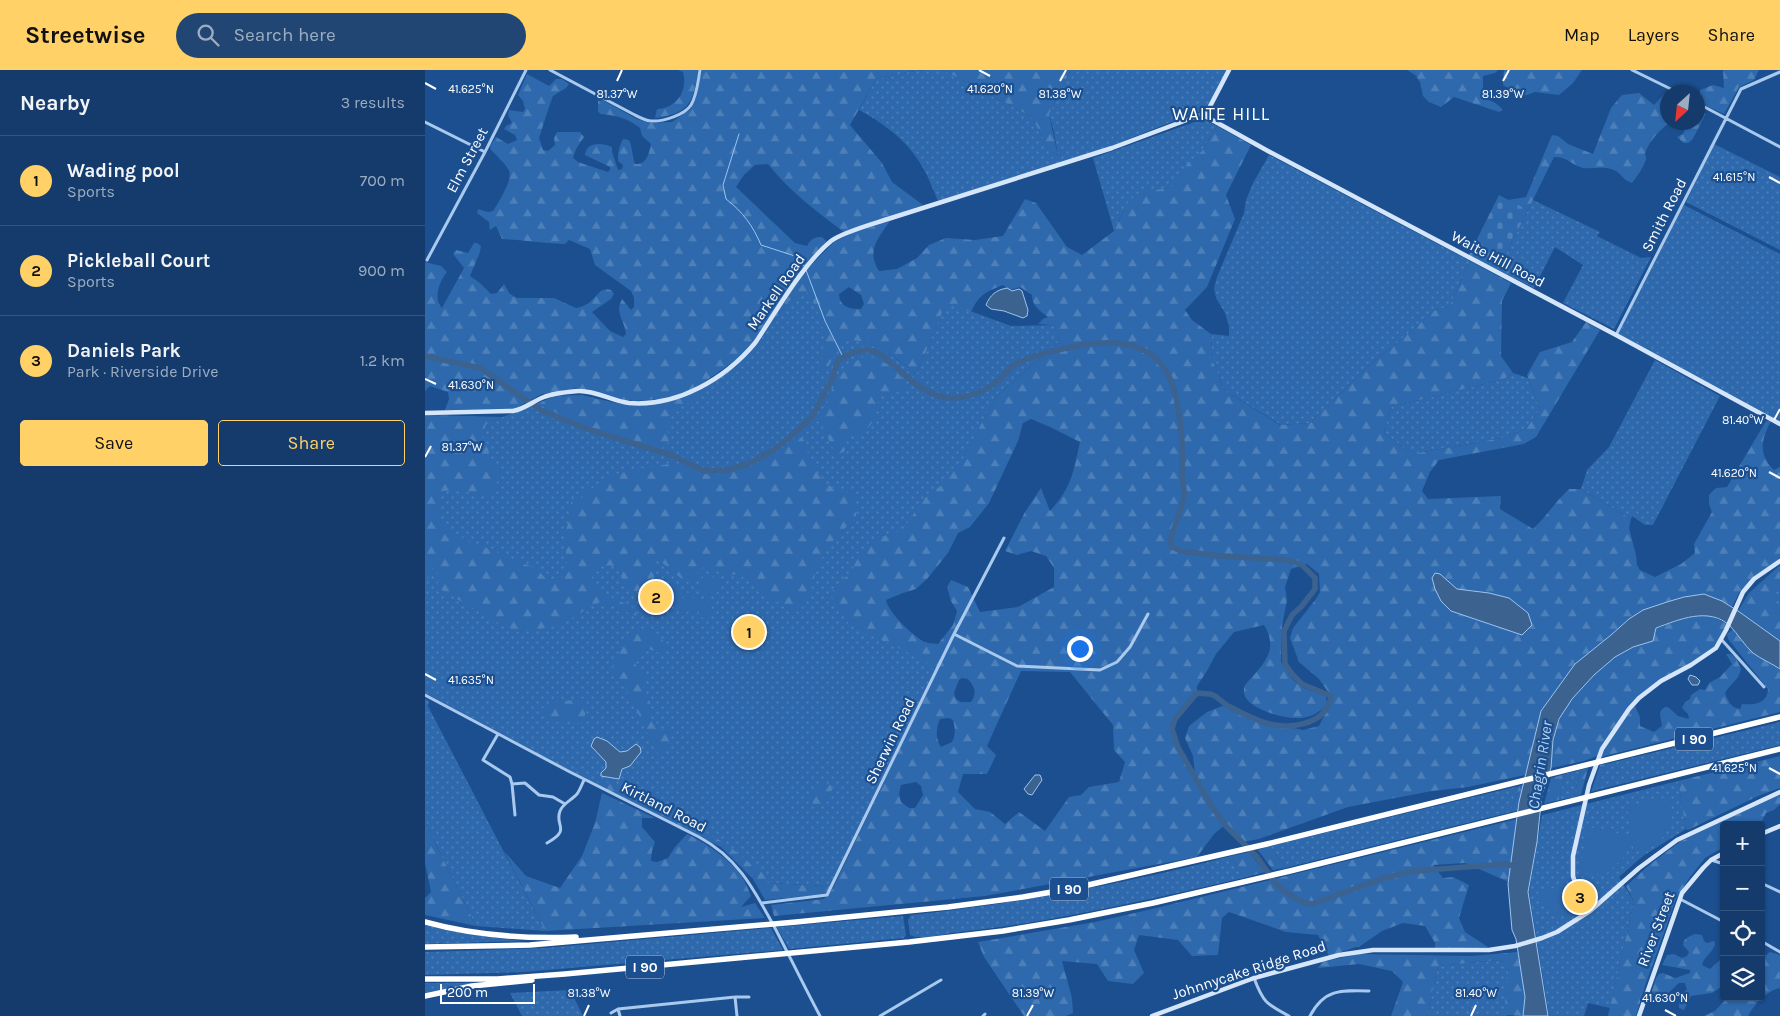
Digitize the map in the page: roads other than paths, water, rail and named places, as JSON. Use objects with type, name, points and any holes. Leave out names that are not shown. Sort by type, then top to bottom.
[{"type":"highway","name":"I 90","points":[[425,947],[530,945],[923,910],[1023,898],[1267,844],[1780,717]]},
{"type":"highway","name":"I 90","points":[[425,978],[498,979],[609,970],[909,942],[1003,931],[1096,915],[1291,871],[1780,749]]},
{"type":"highway","points":[[425,922],[477,934],[506,937],[638,935]]},
{"type":"highway","points":[[425,996],[472,986],[609,970]]},
{"type":"street","name":"Elm Street","points":[[427,260],[485,152],[526,70]]},
{"type":"street","points":[[549,70],[645,120],[654,121],[669,118],[689,108],[700,70]]},
{"type":"street","points":[[1205,116],[1229,70]]},
{"type":"street","points":[[1632,70],[1663,85]]},
{"type":"street","name":"Smith Road","points":[[1616,335],[1725,117],[1741,89],[1780,72]]},
{"type":"street","points":[[1705,107],[1780,147]]},
{"type":"street","name":"Markell Road","points":[[425,413],[513,412],[544,396],[581,391],[610,400],[629,403],[673,399],[688,394],[739,362],[747,354],[803,271],[832,241],[853,231],[1112,148],[1200,115],[1205,116]]},
{"type":"street","name":"Waite Hill Road","points":[[1205,116],[1780,424]]},
{"type":"street","points":[[425,122],[485,152]]},
{"type":"street","name":"Sherwin Road","points":[[761,902],[827,895],[1003,538]]},
{"type":"street","points":[[1590,911],[1579,895],[1576,886],[1573,876],[1573,856],[1589,785],[1602,749],[1639,698],[1661,681],[1691,665],[1715,648],[1726,630],[1743,592],[1754,579],[1780,561]]},
{"type":"street","points":[[954,634],[1017,666],[1101,670],[1117,662],[1130,647],[1148,614]]},
{"type":"street","points":[[1721,638],[1764,688]]},
{"type":"street","name":"Kirtland Road","points":[[425,695],[584,780],[699,837],[729,857],[747,879],[761,902],[820,1016]]},
{"type":"street","points":[[498,734],[483,760],[507,774],[512,784],[515,815]]},
{"type":"street","points":[[547,843],[556,838],[560,832],[561,824],[559,817],[561,810],[577,793],[584,780]]},
{"type":"street","points":[[512,784],[525,783],[539,795],[553,797],[565,804]]},
{"type":"street","name":"Johnnycake Ridge Road","points":[[1151,1016],[1254,978],[1322,958],[1356,952],[1402,949],[1471,952],[1505,948],[1542,938],[1557,932],[1590,911],[1639,868],[1677,840],[1770,795],[1780,792]]},
{"type":"street","points":[[1765,832],[1780,826]]},
{"type":"street","name":"River Street","points":[[1639,1016],[1679,899],[1686,886],[1694,877],[1711,860],[1720,855]]},
{"type":"street","points":[[1711,860],[1720,863]]},
{"type":"street","points":[[1765,885],[1780,892]]},
{"type":"street","points":[[1679,899],[1720,920]]},
{"type":"street","points":[[1765,944],[1780,952]]},
{"type":"street","points":[[1254,978],[1267,1004],[1289,1016]]},
{"type":"street","points":[[880,1016],[941,980]]},
{"type":"street","points":[[1309,1016],[1324,997],[1344,991],[1369,991]]},
{"type":"street","points":[[735,997],[737,1016]]},
{"type":"street","points":[[611,1013],[618,1009],[749,997]]},
{"type":"street","points":[[618,1009],[619,1016]]},
{"type":"water","points":[[1007,288],[1012,291],[1019,289],[1022,291],[1028,310],[1027,316],[1023,318],[1004,311],[991,309],[986,305],[989,298],[1000,290]]},
{"type":"water","points":[[1435,573],[1440,574],[1457,589],[1489,593],[1509,598],[1528,613],[1532,625],[1522,635],[1451,611],[1441,601],[1435,589],[1432,578]]},
{"type":"water","name":"Chagrin River","points":[[1704,594],[1722,601],[1780,641],[1780,669],[1753,653],[1730,626],[1722,620],[1713,617],[1693,616],[1656,628],[1653,641],[1633,647],[1615,657],[1594,675],[1572,699],[1559,719],[1553,740],[1551,768],[1542,794],[1537,842],[1528,892],[1548,1016],[1523,1016],[1525,997],[1516,939],[1512,930],[1508,884],[1519,802],[1541,711],[1575,664],[1629,619],[1643,610],[1684,597]]},
{"type":"water","points":[[1690,675],[1700,681],[1698,685],[1692,685],[1688,679]]},
{"type":"water","points":[[597,737],[607,741],[620,752],[627,751],[636,744],[640,747],[641,752],[630,766],[622,769],[619,779],[601,776],[601,773],[606,768],[606,762],[591,746]]},
{"type":"water","points":[[1035,775],[1040,775],[1042,780],[1032,795],[1028,794],[1024,789]]},
{"type":"waterway","points":[[739,134],[723,185],[726,199],[747,220],[761,245],[798,257],[804,266]]},
{"type":"waterway","points":[[806,270],[825,321],[843,357]]},
{"type":"waterway","points":[[425,356],[480,368],[542,411],[593,431],[671,455],[704,471],[728,470],[748,464],[772,451],[789,438],[812,417],[832,379],[838,360],[858,351],[876,352],[928,392],[954,398],[984,390],[999,380],[1011,367],[1021,361],[1039,355],[1081,345],[1100,343],[1134,346],[1148,353],[1160,363],[1170,378],[1178,408],[1181,427],[1184,493],[1180,513],[1170,540],[1172,547],[1181,551],[1222,556],[1288,560],[1302,565],[1315,578],[1315,589],[1292,615],[1284,631],[1285,664],[1302,684],[1331,696],[1328,706],[1321,714],[1303,724],[1281,726],[1260,721],[1228,706],[1213,695],[1197,693],[1175,719],[1172,729],[1178,747],[1210,804],[1225,825],[1257,857],[1276,884],[1302,902],[1312,904],[1381,879],[1413,871],[1506,864],[1518,867]]},
{"type":"place","name":"Pickleball Court","points":[[656,597]]},
{"type":"place","name":"Wading pool","points":[[749,632]]},
{"type":"place","name":"Daniels Park","points":[[1580,897]]},
{"type":"district","name":"WAITE HILL","points":[[1221,114]]}]
